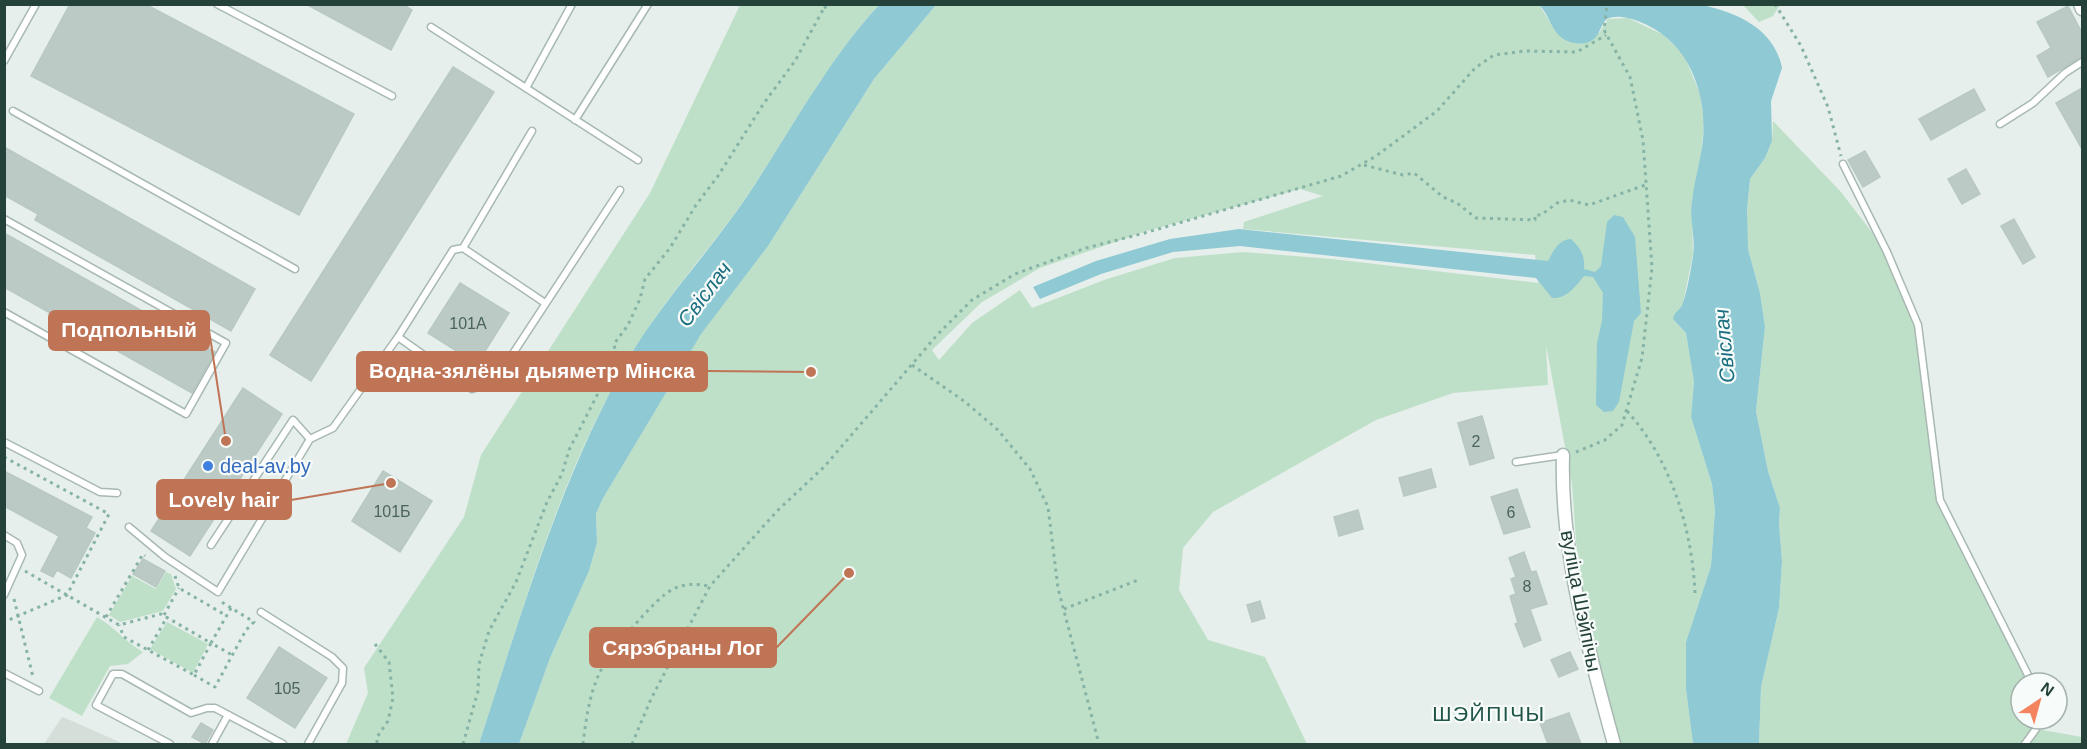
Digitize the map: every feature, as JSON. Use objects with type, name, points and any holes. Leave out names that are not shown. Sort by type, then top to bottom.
[{"type":"street","points":[[2080,4],[2082,9]]},
{"type":"street","name":"вуліца Шэйпічы","points":[[1563,455],[1562,494],[1580,614],[1614,744]]},
{"type":"lane","points":[[4,61],[36,4]]},
{"type":"lane","points":[[217,4],[392,96]]},
{"type":"lane","points":[[526,88],[572,4]]},
{"type":"lane","points":[[575,120],[648,4]]},
{"type":"lane","points":[[431,27],[638,160]]},
{"type":"lane","points":[[2000,124],[2033,103],[2065,73],[2082,62]]},
{"type":"lane","points":[[13,111],[295,269]]},
{"type":"lane","points":[[463,248],[532,131]]},
{"type":"lane","points":[[1843,164],[1887,252],[1918,325],[1940,500],[2026,671]]},
{"type":"lane","points":[[398,337],[472,388],[495,381],[620,190]]},
{"type":"lane","points":[[4,219],[226,343],[186,414],[4,312]]},
{"type":"lane","points":[[129,527],[165,557],[218,592],[310,439],[333,428],[398,337],[453,250],[463,248],[545,303]]},
{"type":"lane","points":[[211,545],[293,420],[310,439]]},
{"type":"lane","points":[[4,442],[100,492],[117,493]]},
{"type":"lane","points":[[1516,462],[1563,455]]},
{"type":"lane","points":[[4,536],[12,538],[20,549],[18,567],[4,595]]},
{"type":"lane","points":[[4,577],[18,567]]},
{"type":"lane","points":[[261,612],[332,657],[343,668],[342,683],[308,744]]},
{"type":"lane","points":[[4,673],[38,691]]},
{"type":"lane","points":[[170,744],[96,705],[113,674],[122,674],[191,713],[207,708],[228,714],[283,744]]},
{"type":"lane","points":[[212,744],[228,714]]},
{"type":"lane","points":[[2025,744],[2035,731]]},
{"type":"path","points":[[463,744],[478,691],[479,664],[489,631],[516,582],[547,502],[562,474],[569,450],[613,364],[616,355],[614,344],[628,325],[640,299],[645,279],[670,249],[696,205],[795,61],[824,6],[831,4]]},
{"type":"path","points":[[1563,455],[1605,440],[1622,425],[1642,358],[1651,279],[1648,184],[1643,140],[1630,77],[1604,30],[1607,4]]},
{"type":"path","points":[[1774,4],[1801,46],[1828,107],[1843,164]]},
{"type":"path","points":[[632,744],[651,699],[710,586],[777,511],[825,467],[912,365],[972,300],[1015,274],[1086,248],[1341,176],[1362,165],[1437,111],[1475,68],[1494,55],[1525,51],[1577,52],[1606,35]]},
{"type":"path","points":[[1362,165],[1403,176],[1414,173],[1443,197],[1457,203],[1476,218],[1535,220],[1535,215],[1541,215],[1557,203],[1569,201],[1589,204],[1638,185],[1648,184]]},
{"type":"path","points":[[912,365],[964,401],[998,430],[1030,469],[1048,507],[1052,550],[1064,609],[1099,744]]},
{"type":"path","points":[[1627,411],[1648,434],[1681,507],[1694,560],[1695,593]]},
{"type":"path","points":[[4,457],[109,514],[67,595],[4,622]]},
{"type":"path","points":[[106,617],[142,554],[153,560]]},
{"type":"path","points":[[18,567],[119,625],[124,636],[214,687],[254,622],[212,596]]},
{"type":"path","points":[[183,578],[173,572],[179,588],[227,616]]},
{"type":"path","points":[[1064,609],[1138,580]]},
{"type":"path","points":[[583,744],[587,711],[600,672],[625,638],[650,609],[672,590],[690,583],[710,586]]},
{"type":"path","points":[[10,584],[38,691]]},
{"type":"path","points":[[148,650],[179,588]]},
{"type":"path","points":[[194,675],[231,608]]},
{"type":"path","points":[[119,625],[165,616],[232,655]]},
{"type":"path","points":[[375,644],[389,662],[393,698],[388,721],[377,736],[377,744]]},
{"type":"shaded area","points":[[63,717],[124,744],[44,744]]},
{"type":"green space","points":[[740,5],[879,5],[841,51],[743,202],[652,323],[613,388],[588,437],[547,537],[479,744],[346,744],[368,693],[364,668],[464,517],[481,455],[650,193]]},
{"type":"green space","points":[[936,5],[1539,5],[1557,33],[1599,33],[1608,19],[1628,18],[1664,35],[1684,55],[1700,94],[1704,122],[1701,156],[1692,201],[1693,254],[1683,303],[1673,319],[1686,333],[1694,382],[1691,417],[1712,484],[1715,510],[1711,566],[1686,642],[1686,689],[1693,744],[1621,744],[1595,654],[1578,568],[1572,484],[1546,345],[1548,385],[1453,393],[1376,420],[1213,512],[1183,548],[1179,590],[1208,640],[1265,657],[1307,744],[519,744],[550,658],[589,571],[597,543],[596,514],[602,500],[701,333],[768,246],[874,79]],"holes":[[[1300,189],[1323,196],[1244,222],[1243,229],[1535,255],[1538,283],[1332,259],[1243,252],[1175,258],[1104,280],[1032,308],[1020,290],[972,323],[939,360],[932,350],[982,302],[1040,268],[1147,231]]]},
{"type":"green space","points":[[1743,5],[1780,5],[1773,16],[1759,22]]},
{"type":"green space","points":[[1773,121],[1841,192],[1887,252],[1918,325],[1940,500],[2026,671],[2009,671],[2009,731],[2048,731],[2082,737],[2082,744],[1759,744],[1761,687],[1779,608],[1782,562],[1780,508],[1768,471],[1756,411],[1765,327],[1760,293],[1748,249],[1746,225],[1750,179],[1765,158],[1772,141]]},
{"type":"green space","points":[[166,572],[171,574],[176,589],[163,611],[120,622],[109,615],[132,576],[156,589]]},
{"type":"green space","points":[[97,617],[143,652],[128,664],[110,666],[82,716],[49,698]]},
{"type":"green space","points":[[167,622],[208,644],[193,673],[150,649]]},
{"type":"water","name":"Свіслач","points":[[1695,4],[1737,16],[1761,31],[1778,54],[1782,68],[1771,101],[1772,141],[1765,158],[1750,179],[1747,211],[1748,249],[1760,293],[1765,327],[1756,411],[1768,471],[1780,508],[1782,562],[1779,608],[1761,687],[1759,744],[1693,744],[1686,689],[1686,642],[1711,566],[1715,510],[1712,484],[1691,417],[1694,382],[1686,333],[1673,319],[1684,300],[1694,249],[1691,209],[1703,139],[1701,102],[1697,85],[1681,53],[1655,29],[1634,20],[1614,17],[1605,21],[1591,41],[1576,43],[1558,35],[1539,5]]},
{"type":"water","name":"Свіслач","points":[[879,5],[936,5],[874,79],[768,246],[701,334],[602,500],[596,514],[597,543],[589,571],[550,658],[519,744],[479,744],[544,546],[605,402],[643,335],[748,195],[826,73]]},
{"type":"water","points":[[1614,215],[1623,217],[1635,237],[1641,313],[1634,321],[1619,402],[1613,411],[1604,412],[1596,405],[1597,343],[1602,321],[1603,293],[1593,277],[1584,276],[1562,297],[1552,298],[1536,278],[1240,246],[1173,252],[1101,274],[1040,299],[1033,287],[1096,261],[1170,239],[1239,229],[1548,261],[1554,249],[1571,239],[1582,252],[1584,269],[1595,272],[1601,266],[1607,222]]},
{"type":"building","points":[[70,4],[145,4],[354,114],[299,215],[31,76]]},
{"type":"building","points":[[306,4],[402,4],[412,10],[391,50]]},
{"type":"building","points":[[2068,6],[2082,33],[2082,57],[2048,77],[2037,56],[2051,48],[2037,22]]},
{"type":"building","points":[[453,67],[494,92],[311,381],[270,355]]},
{"type":"building","points":[[2082,88],[2082,149],[2056,103]]},
{"type":"building","points":[[1974,89],[1985,110],[1931,140],[1919,119]]},
{"type":"building","points":[[4,147],[255,289],[231,331],[35,220],[38,214],[4,195]]},
{"type":"building","points":[[1865,151],[1880,177],[1863,187],[1848,160]]},
{"type":"building","points":[[1966,169],[1980,194],[1962,204],[1948,179]]},
{"type":"building","points":[[2014,219],[2035,257],[2023,264],[2001,226]]},
{"type":"building","points":[[4,233],[215,352],[192,393],[4,287]]},
{"type":"building","points":[[460,283],[509,313],[477,364],[428,333]]},
{"type":"building","points":[[243,388],[282,414],[190,556],[151,531]]},
{"type":"building","points":[[1482,416],[1494,458],[1470,465],[1458,423]]},
{"type":"building","points":[[1431,469],[1436,487],[1404,496],[1399,478]]},
{"type":"building","points":[[4,471],[92,517],[86,528],[95,533],[71,578],[57,570],[53,577],[41,571],[59,536],[4,506]]},
{"type":"building","points":[[383,471],[432,501],[400,552],[352,521]]},
{"type":"building","points":[[1517,489],[1530,527],[1504,534],[1491,497]]},
{"type":"building","points":[[1358,510],[1363,529],[1339,536],[1334,517]]},
{"type":"building","points":[[1524,552],[1531,572],[1536,571],[1547,604],[1530,609],[1541,640],[1524,647],[1515,624],[1518,623],[1510,596],[1516,594],[1511,579],[1516,577],[1509,558]]},
{"type":"building","points":[[143,559],[165,571],[156,587],[133,574]]},
{"type":"building","points":[[1260,601],[1265,618],[1252,622],[1247,605]]},
{"type":"building","points":[[279,647],[327,678],[295,728],[247,698]]},
{"type":"building","points":[[1570,652],[1578,669],[1559,677],[1551,660]]},
{"type":"building","points":[[1569,713],[1581,744],[1548,744],[1540,723]]},
{"type":"building","points":[[201,723],[213,730],[205,744],[192,737]]},
{"type":"place","name":"Водна-зялёны дыяметр Мінска","points":[[811,372]]},
{"type":"place","name":"Подпольный","points":[[226,441]]},
{"type":"place","name":"deal-av.by","points":[[208,466]]},
{"type":"place","name":"Lovely hair","points":[[391,483]]},
{"type":"place","name":"Сярэбраны Лог","points":[[849,573]]},
{"type":"district","name":"ШЭЙПІЧЫ","points":[[1489,713]]}]
